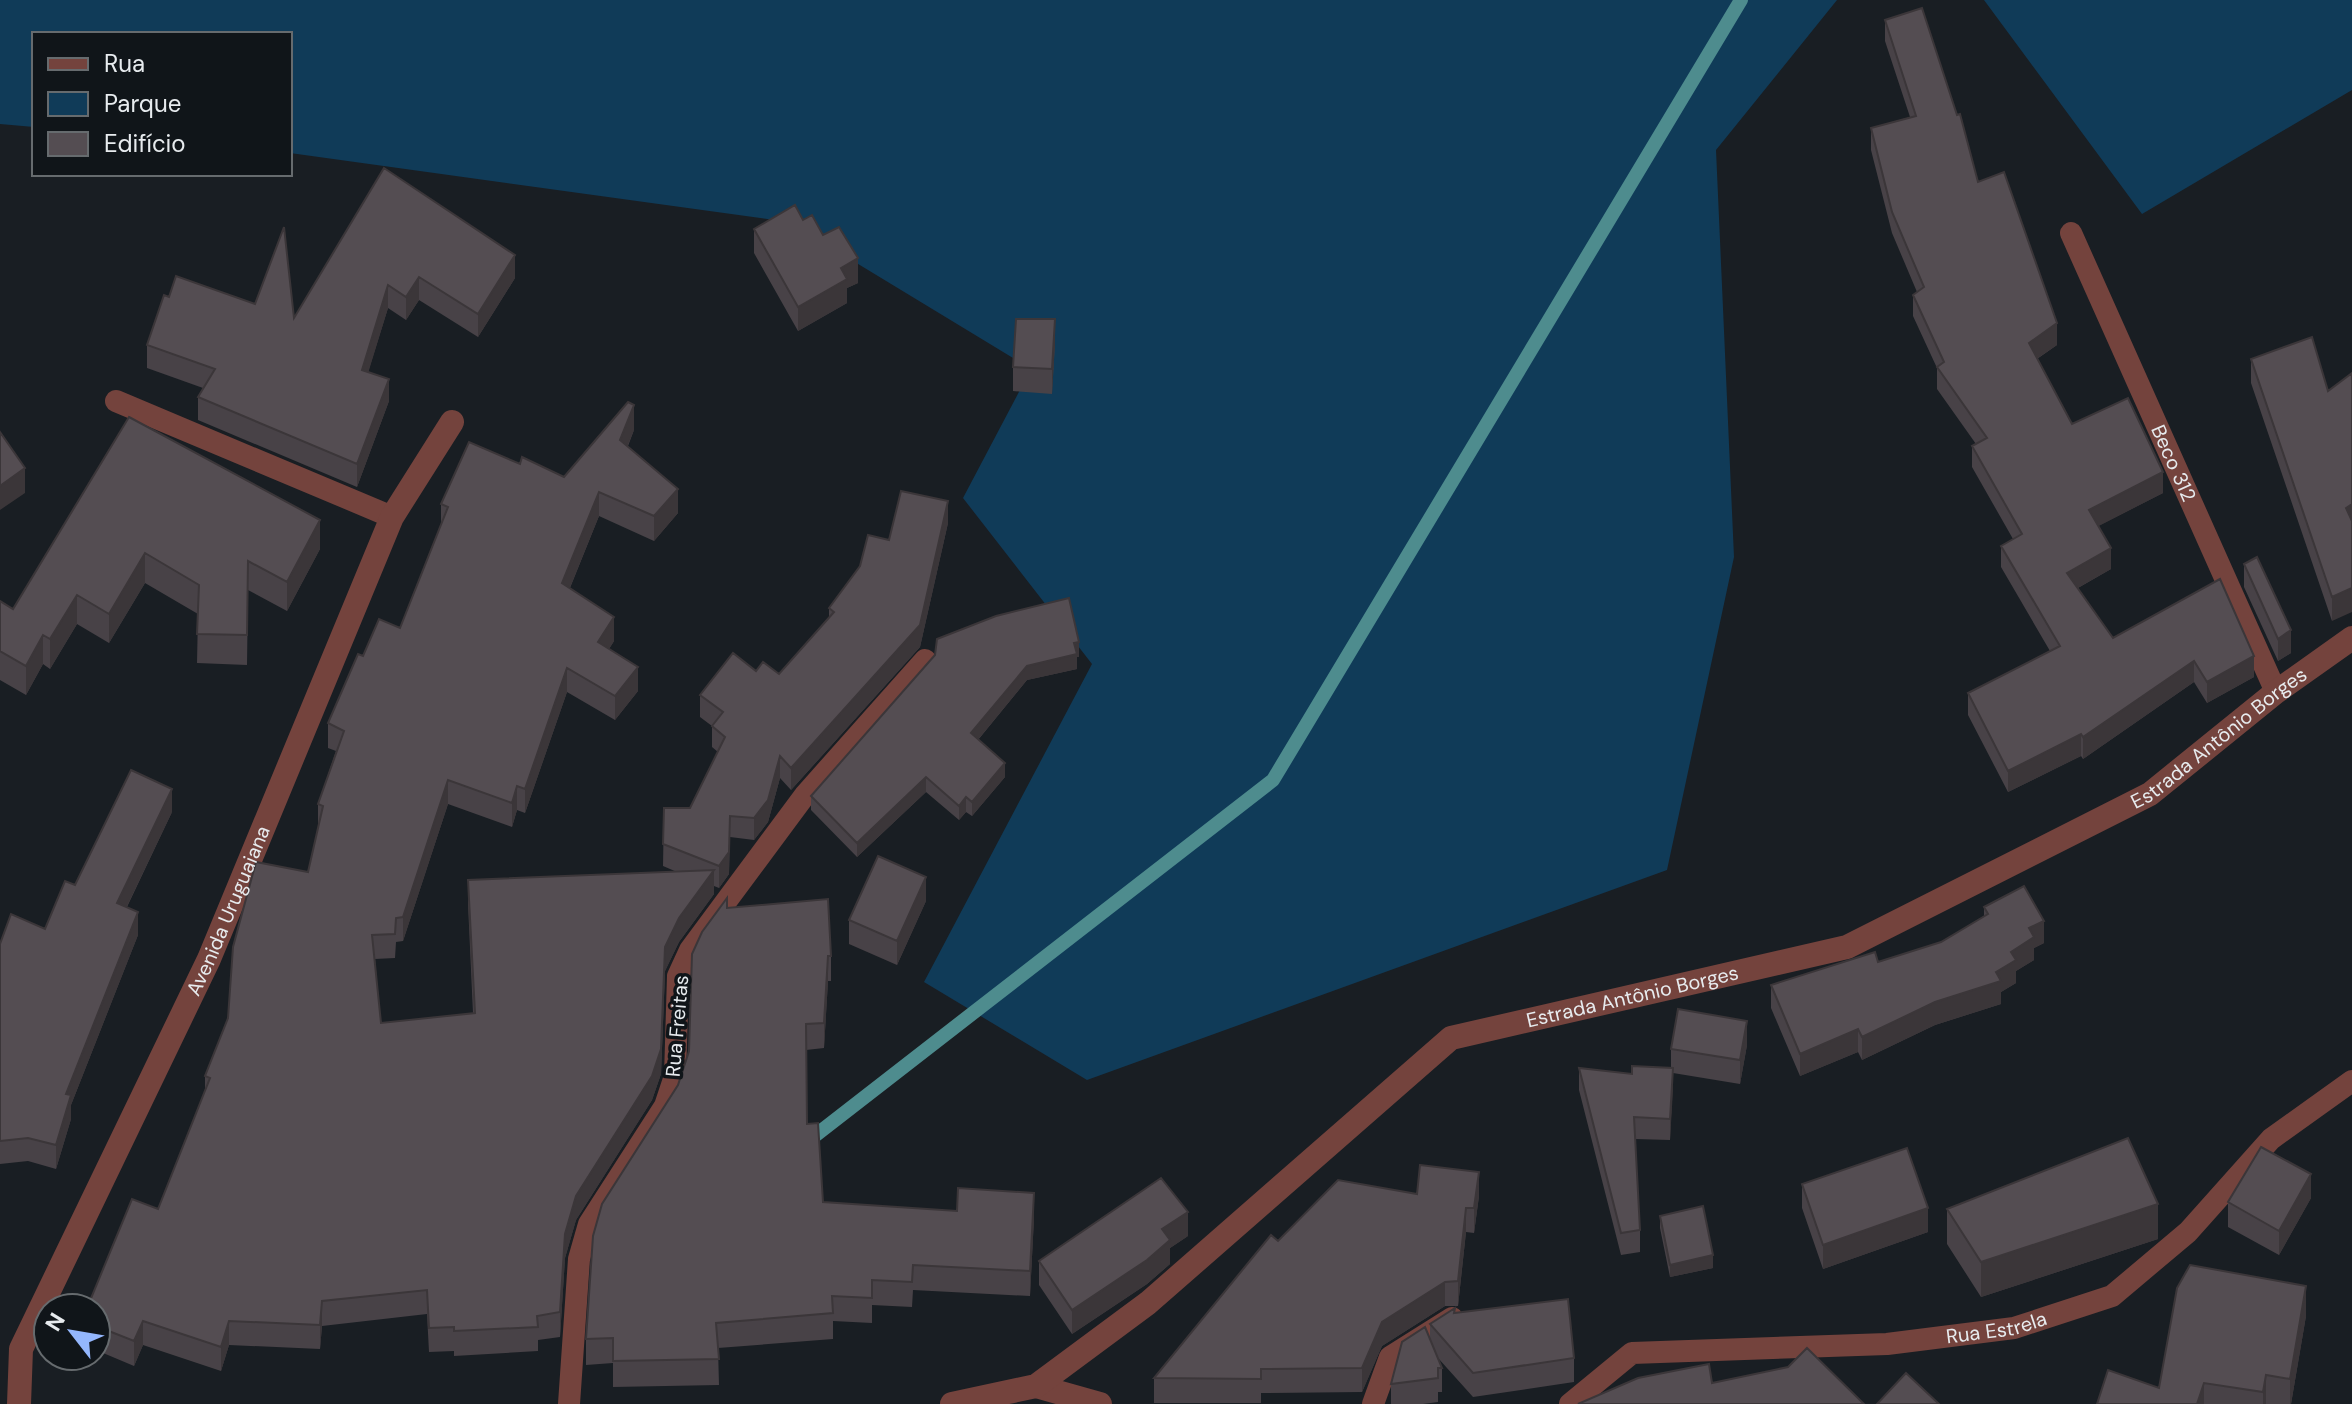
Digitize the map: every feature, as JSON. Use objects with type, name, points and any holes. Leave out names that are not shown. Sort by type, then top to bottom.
[{"type":"street","name":"Avenida Uruguaiana","points":[[19,1404],[21,1349],[209,959],[392,517],[452,422]]},
{"type":"street","name":"Estrada Antônio Borges","points":[[952,1404],[1036,1386],[1148,1303],[1451,1038],[1847,947],[2150,794],[2276,692],[2352,638]]},
{"type":"street","points":[[1036,1386],[1100,1404]]},
{"type":"lane","name":"Beco 312","points":[[2071,233],[2276,692]]},
{"type":"lane","points":[[116,401],[392,517]]},
{"type":"lane","name":"Rua Freitas","points":[[569,1404],[579,1259],[589,1224],[665,1106],[675,1076],[678,976],[690,950],[805,795],[925,660]]},
{"type":"lane","name":"Rua Estrela","points":[[1570,1404],[1632,1353],[1887,1344],[2014,1328],[2112,1296],[2188,1232],[2271,1139],[2352,1081]]},
{"type":"lane","points":[[1373,1404],[1390,1357],[1452,1318]]},
{"type":"green space","points":[[0,0],[1837,0],[1716,150],[1734,557],[1667,870],[1087,1080],[924,982],[1092,664],[963,498],[1031,369],[789,222],[292,153],[292,32],[32,32],[32,127],[0,124]]},
{"type":"green space","points":[[1984,0],[2352,0],[2352,90],[2142,214]]},
{"type":"building","points":[[1922,8],[1957,115],[1960,114],[1978,182],[2004,172],[2057,323],[2029,343],[2072,424],[2128,398],[2163,472],[2089,510],[2111,548],[2067,573],[2113,638],[2220,579],[2254,656],[2207,682],[2194,661],[2083,737],[2081,734],[2008,771],[1968,693],[2060,646],[2001,546],[2022,534],[1972,446],[1987,438],[1937,367],[1944,362],[1913,295],[1924,287],[1892,212],[1871,128],[1916,116],[1885,20]]},
{"type":"building","points":[[384,168],[515,255],[478,314],[419,277],[406,297],[388,285],[362,370],[389,379],[357,464],[198,397],[215,369],[147,345],[164,295],[169,297],[176,276],[255,304],[284,227],[294,318]]},
{"type":"building","points":[[795,205],[803,220],[812,215],[823,235],[839,227],[858,258],[841,268],[847,279],[798,307],[754,229]]},
{"type":"building","points":[[1016,319],[1055,319],[1052,369],[1013,367]]},
{"type":"building","points":[[2312,337],[2328,391],[2352,373],[2352,504],[2346,508],[2352,521],[2352,588],[2332,597],[2251,359]]},
{"type":"building","points":[[628,402],[634,405],[620,440],[678,489],[654,516],[599,492],[562,583],[614,617],[598,642],[638,667],[615,696],[567,668],[525,789],[517,786],[512,803],[448,780],[403,917],[396,918],[395,934],[372,935],[381,1023],[475,1013],[468,880],[714,870],[679,918],[665,947],[661,1049],[652,1076],[576,1196],[565,1234],[560,1312],[537,1316],[538,1327],[454,1331],[454,1327],[429,1328],[427,1290],[322,1301],[320,1325],[229,1321],[221,1347],[143,1321],[134,1341],[112,1332],[112,1292],[94,1292],[132,1199],[158,1209],[210,1078],[205,1076],[228,1018],[233,947],[256,862],[308,872],[323,806],[318,804],[344,731],[328,723],[358,654],[363,656],[379,619],[400,628],[448,507],[441,504],[469,442],[520,464],[522,457],[564,477]]},
{"type":"building","points":[[129,417],[320,520],[287,582],[248,561],[247,635],[197,634],[199,585],[145,553],[109,614],[77,595],[50,639],[43,635],[26,666],[0,651],[0,601],[13,609]]},
{"type":"building","points":[[0,432],[25,468],[0,486]]},
{"type":"building","points":[[901,491],[948,501],[920,625],[791,768],[780,756],[768,800],[754,818],[730,816],[729,852],[719,866],[663,844],[664,808],[690,808],[725,737],[712,726],[723,712],[700,695],[733,653],[756,671],[763,662],[779,674],[834,612],[829,608],[860,566],[868,535],[889,540]]},
{"type":"building","points":[[2257,557],[2291,630],[2278,639],[2244,564]]},
{"type":"building","points":[[1069,598],[1079,642],[1074,643],[1077,654],[1027,666],[971,733],[1005,763],[972,802],[966,797],[959,806],[926,777],[857,843],[811,796],[935,655],[937,639],[996,616]]},
{"type":"building","points":[[131,770],[172,789],[117,903],[138,912],[66,1094],[71,1095],[56,1145],[28,1138],[0,1141],[0,944],[11,914],[45,929],[65,881],[75,885]]},
{"type":"building","points":[[878,856],[926,877],[897,941],[849,920]]},
{"type":"building","points":[[2024,886],[2044,921],[2029,928],[2034,937],[2011,952],[2016,960],[1996,972],[2001,981],[1935,1002],[1862,1037],[1858,1029],[1800,1054],[1771,985],[1875,952],[1878,962],[1941,942],[1988,914],[1984,907]]},
{"type":"building","points":[[727,898],[727,908],[828,899],[831,956],[828,956],[824,1023],[806,1024],[807,1124],[818,1123],[823,1202],[957,1211],[958,1188],[1034,1193],[1030,1271],[913,1265],[912,1282],[872,1280],[872,1298],[832,1296],[833,1313],[716,1323],[719,1359],[613,1361],[613,1338],[586,1339],[593,1236],[602,1204],[678,1085],[689,1051],[692,954],[702,932]]},
{"type":"building","points":[[1678,1009],[1747,1021],[1740,1060],[1671,1049]]},
{"type":"building","points":[[1632,1066],[1673,1068],[1670,1119],[1634,1117],[1640,1230],[1621,1233],[1579,1068],[1632,1074]]},
{"type":"building","points":[[2128,1138],[2158,1204],[1981,1262],[1947,1209]]},
{"type":"building","points":[[2261,1147],[2311,1174],[2279,1231],[2228,1202]]},
{"type":"building","points":[[1907,1148],[1928,1208],[1823,1245],[1802,1184]]},
{"type":"building","points":[[1420,1165],[1479,1172],[1474,1208],[1466,1208],[1458,1281],[1445,1282],[1382,1322],[1362,1368],[1261,1369],[1261,1379],[1154,1378],[1271,1235],[1278,1241],[1338,1180],[1417,1194]]},
{"type":"building","points":[[1161,1178],[1188,1212],[1162,1229],[1170,1240],[1147,1260],[1072,1310],[1039,1261]]},
{"type":"building","points":[[1703,1206],[1713,1255],[1670,1265],[1660,1216]]},
{"type":"building","points":[[2190,1265],[2306,1286],[2290,1379],[2266,1375],[2263,1392],[2204,1383],[2197,1404],[2097,1404],[2108,1370],[2159,1388],[2177,1288]]},
{"type":"building","points":[[1568,1299],[1574,1358],[1473,1373],[1430,1324],[1455,1308],[1454,1313]]},
{"type":"building","points":[[1425,1327],[1442,1368],[1438,1368],[1438,1378],[1391,1384],[1402,1342]]},
{"type":"building","points":[[1807,1348],[1864,1404],[1578,1404],[1638,1378],[1709,1364],[1712,1383],[1788,1367]]},
{"type":"building","points":[[1906,1373],[1939,1404],[1877,1404]]},
{"type":"waterway","points":[[812,1138],[1273,780],[1741,0]]}]
